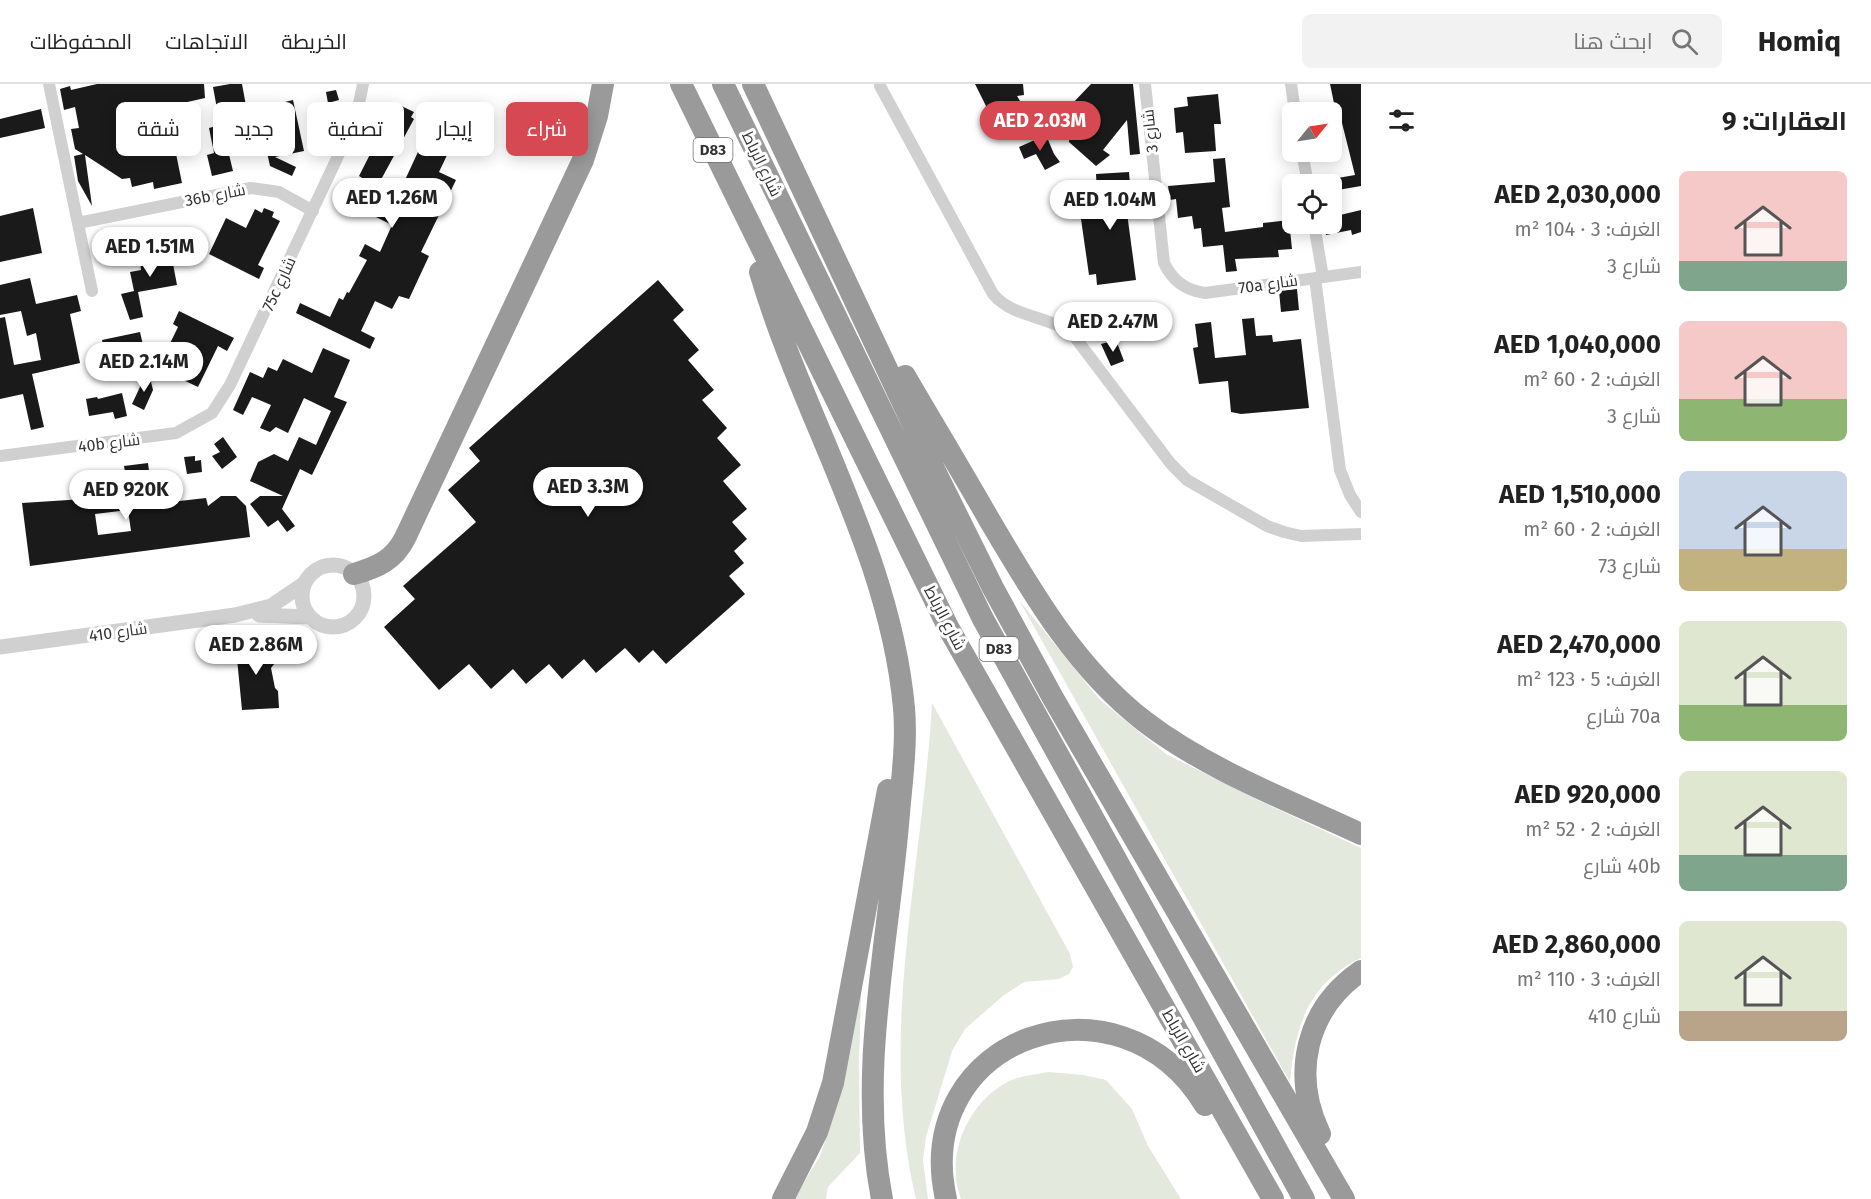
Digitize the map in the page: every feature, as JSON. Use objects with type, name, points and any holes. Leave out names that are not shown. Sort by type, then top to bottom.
[{"type":"highway","points":[[354,574],[384,563],[400,548],[583,160],[597,116],[603,84]]},
{"type":"highway","name":"شارع الرباط","points":[[681,84],[949,629],[1273,1199]]},
{"type":"highway","name":"شارع الرباط","points":[[723,84],[983,619],[1304,1199]]},
{"type":"highway","points":[[753,84],[933,467],[1004,608],[1059,708],[1344,1199]]},
{"type":"highway","points":[[744,216],[775,318],[871,564],[888,622],[904,708],[898,831],[873,1064],[875,1148],[882,1199]]},
{"type":"highway","points":[[834,253],[1026,584],[1070,646],[1117,698],[1144,721],[1204,759],[1361,834]]},
{"type":"highway","points":[[783,1199],[817,1132],[833,1083],[904,708]]},
{"type":"highway","points":[[1293,802],[1361,827]]},
{"type":"highway","points":[[1353,1199],[1313,1120],[1306,1095],[1304,1069],[1308,1041],[1320,1014],[1337,990],[1361,971]]},
{"type":"highway","points":[[946,1199],[942,1172],[945,1137],[950,1120],[966,1088],[1001,1052],[1027,1038],[1058,1030],[1107,1032],[1152,1049],[1189,1080],[1229,1143],[1250,1157]]},
{"type":"street","points":[[49,84],[92,291]]},
{"type":"street","name":"75c شارع","points":[[212,413],[230,385],[356,118],[363,84]]},
{"type":"street","name":"شارع 3","points":[[1145,84],[1164,263],[1177,282]]},
{"type":"street","points":[[1290,84],[1293,102]]},
{"type":"street","points":[[880,86],[993,294],[1007,307],[1052,322],[1071,332],[1178,473],[1260,522],[1284,532],[1301,536],[1361,534]]},
{"type":"street","name":"36b شارع","points":[[78,223],[251,188],[279,192],[313,211]]},
{"type":"street","points":[[1315,234],[1340,470],[1361,512]]},
{"type":"street","name":"70a شارع","points":[[1177,282],[1186,288],[1205,293],[1361,272]]},
{"type":"street","name":"40b شارع","points":[[0,456],[163,436],[189,428],[212,413]]},
{"type":"street","points":[[333,565],[345,567],[354,574],[360,582],[364,601],[356,618],[338,627],[328,627],[310,617],[304,607],[302,595],[305,583],[312,574],[322,567],[333,565]]},
{"type":"street","name":"شارع 410","points":[[0,647],[235,615],[277,603],[305,583]]},
{"type":"street","name":"شارع 410","points":[[235,615],[310,617]]},
{"type":"shaded area","points":[[1019,600],[1099,699],[1166,754],[1361,848],[1361,958],[1328,980],[1308,1009],[1296,1043],[1290,1082]]},
{"type":"shaded area","points":[[932,703],[1070,954],[1073,967],[1069,974],[1059,979],[1024,982],[1004,995],[965,1029],[952,1051],[926,1137],[923,1160],[928,1199],[916,1199],[905,1138],[901,1076],[902,1014],[906,951]]},
{"type":"shaded area","points":[[862,967],[859,1060],[860,1153],[828,1187],[826,1199],[794,1199],[820,1156],[835,1112]]},
{"type":"shaded area","points":[[1049,1072],[1106,1080],[1132,1109],[1148,1146],[1181,1199],[961,1199],[957,1182],[958,1146],[971,1117],[980,1104],[1003,1084],[1017,1078]]},
{"type":"building","points":[[97,84],[204,84],[205,98],[187,102],[116,102],[116,156],[176,156],[182,183],[154,189],[153,182],[132,187],[130,178],[122,179],[85,155],[92,206],[78,181],[74,156],[83,154],[75,149],[71,129],[79,128],[75,107],[64,110],[60,89],[70,86],[71,90]]},
{"type":"building","points":[[242,84],[245,102],[216,102],[213,87]]},
{"type":"building","points":[[975,84],[1023,84],[1024,95],[1017,96],[1026,111],[1025,122],[1011,129],[1005,120],[996,126]]},
{"type":"building","points":[[1091,84],[1133,84],[1140,154],[1130,155],[1127,120],[1103,150],[1110,155],[1096,166],[1069,142],[1070,106]]},
{"type":"building","points":[[1330,84],[1361,84],[1361,186],[1342,189],[1342,177],[1355,175],[1342,123],[1342,102],[1334,102]]},
{"type":"building","points":[[336,90],[339,100],[328,102],[326,92]]},
{"type":"building","points":[[1218,94],[1221,124],[1214,124],[1216,151],[1185,153],[1183,132],[1176,133],[1174,108],[1188,106],[1187,97]]},
{"type":"building","points":[[404,107],[414,112],[411,117],[414,119],[404,137]]},
{"type":"building","points":[[41,109],[45,128],[0,138],[0,119]]},
{"type":"building","points":[[295,109],[304,151],[295,153]]},
{"type":"building","points":[[213,127],[213,148],[209,128]]},
{"type":"building","points":[[1046,135],[1060,162],[1045,170],[1036,154],[1024,159],[1019,147]]},
{"type":"building","points":[[213,153],[213,156],[229,156],[233,171],[212,176],[207,155]]},
{"type":"building","points":[[268,156],[280,156],[275,157],[296,167],[292,176],[270,166]]},
{"type":"building","points":[[369,156],[394,156],[371,198],[392,208],[416,156],[447,156],[439,172],[456,180],[421,252],[429,256],[409,299],[399,296],[392,309],[375,301],[361,331],[375,338],[370,349],[296,313],[300,303],[330,317],[339,298],[343,300],[347,292],[349,293],[367,260],[359,256],[365,244],[380,252],[392,225],[368,213],[366,217],[345,206],[350,196],[358,200],[367,181],[359,176]]},
{"type":"building","points":[[1225,158],[1230,207],[1222,208],[1225,232],[1263,227],[1263,223],[1282,221],[1282,234],[1290,234],[1292,249],[1278,250],[1279,257],[1235,259],[1237,271],[1226,272],[1223,245],[1203,247],[1201,228],[1194,229],[1192,216],[1178,218],[1176,199],[1170,200],[1168,186],[1215,182],[1213,159]]},
{"type":"building","points":[[1129,172],[1131,197],[1125,198],[1136,280],[1097,285],[1096,274],[1089,275],[1080,212],[1098,210],[1096,174]]},
{"type":"building","points":[[33,208],[42,253],[0,262],[0,216]]},
{"type":"building","points":[[264,208],[274,212],[272,217],[280,221],[258,265],[264,268],[259,279],[209,254],[226,218],[246,228],[255,209],[262,213]]},
{"type":"building","points":[[1361,210],[1361,232],[1352,235],[1351,230],[1342,232],[1342,215]]},
{"type":"building","points":[[160,245],[160,250],[170,248],[177,285],[138,292],[143,317],[130,320],[121,294],[134,291],[130,272],[141,270],[140,261],[148,260],[146,248]]},
{"type":"building","points":[[30,278],[36,304],[77,295],[81,311],[70,314],[80,363],[32,374],[44,427],[31,430],[23,394],[0,399],[0,318],[5,317],[14,365],[41,360],[36,333],[27,336],[21,311],[0,315],[0,285]]},
{"type":"building","points":[[658,280],[684,310],[673,320],[699,350],[688,360],[714,390],[702,400],[727,428],[717,438],[741,465],[723,481],[747,509],[732,522],[747,539],[734,551],[744,563],[729,576],[745,594],[666,664],[653,650],[639,663],[625,648],[596,673],[584,659],[562,679],[549,664],[526,684],[513,669],[491,689],[469,664],[439,690],[384,627],[415,599],[403,586],[476,522],[448,490],[480,461],[469,448]]},
{"type":"building","points":[[1297,289],[1299,310],[1281,312],[1279,291]]},
{"type":"building","points":[[179,311],[234,338],[227,351],[218,346],[198,387],[158,368],[178,327],[173,324]]},
{"type":"building","points":[[1254,318],[1256,336],[1272,335],[1273,342],[1301,339],[1309,408],[1241,414],[1231,412],[1228,381],[1199,384],[1193,348],[1198,347],[1195,324],[1211,322],[1215,358],[1246,355],[1242,319]]},
{"type":"building","points":[[140,332],[146,358],[123,363],[125,370],[110,373],[102,340]]},
{"type":"building","points":[[1116,340],[1124,361],[1111,366],[1101,344]]},
{"type":"building","points":[[323,348],[350,360],[334,397],[347,402],[312,475],[300,469],[282,509],[295,526],[287,532],[278,520],[268,527],[250,504],[260,496],[283,496],[250,481],[258,462],[274,454],[288,461],[299,437],[316,445],[331,411],[304,398],[288,433],[276,427],[270,432],[260,428],[271,405],[252,397],[243,415],[233,410],[250,372],[263,378],[268,367],[277,371],[283,359],[312,373]]},
{"type":"building","points":[[148,370],[153,390],[144,410],[132,404]]},
{"type":"building","points":[[122,393],[127,416],[115,419],[113,412],[89,416],[86,399],[97,397],[98,399]]},
{"type":"building","points":[[223,437],[237,457],[222,469],[212,456],[220,452],[214,444]]},
{"type":"building","points":[[195,456],[195,461],[201,460],[202,472],[187,474],[184,457]]},
{"type":"building","points":[[148,463],[153,504],[206,498],[208,506],[221,496],[236,496],[246,506],[250,537],[30,566],[22,503],[84,499],[82,482],[126,477],[124,466]],"holes":[[[128,510],[131,531],[98,535],[95,514]]]},
{"type":"building","points":[[251,635],[254,652],[274,649],[275,663],[271,668],[275,688],[278,691],[279,708],[242,710],[235,638]]}]
